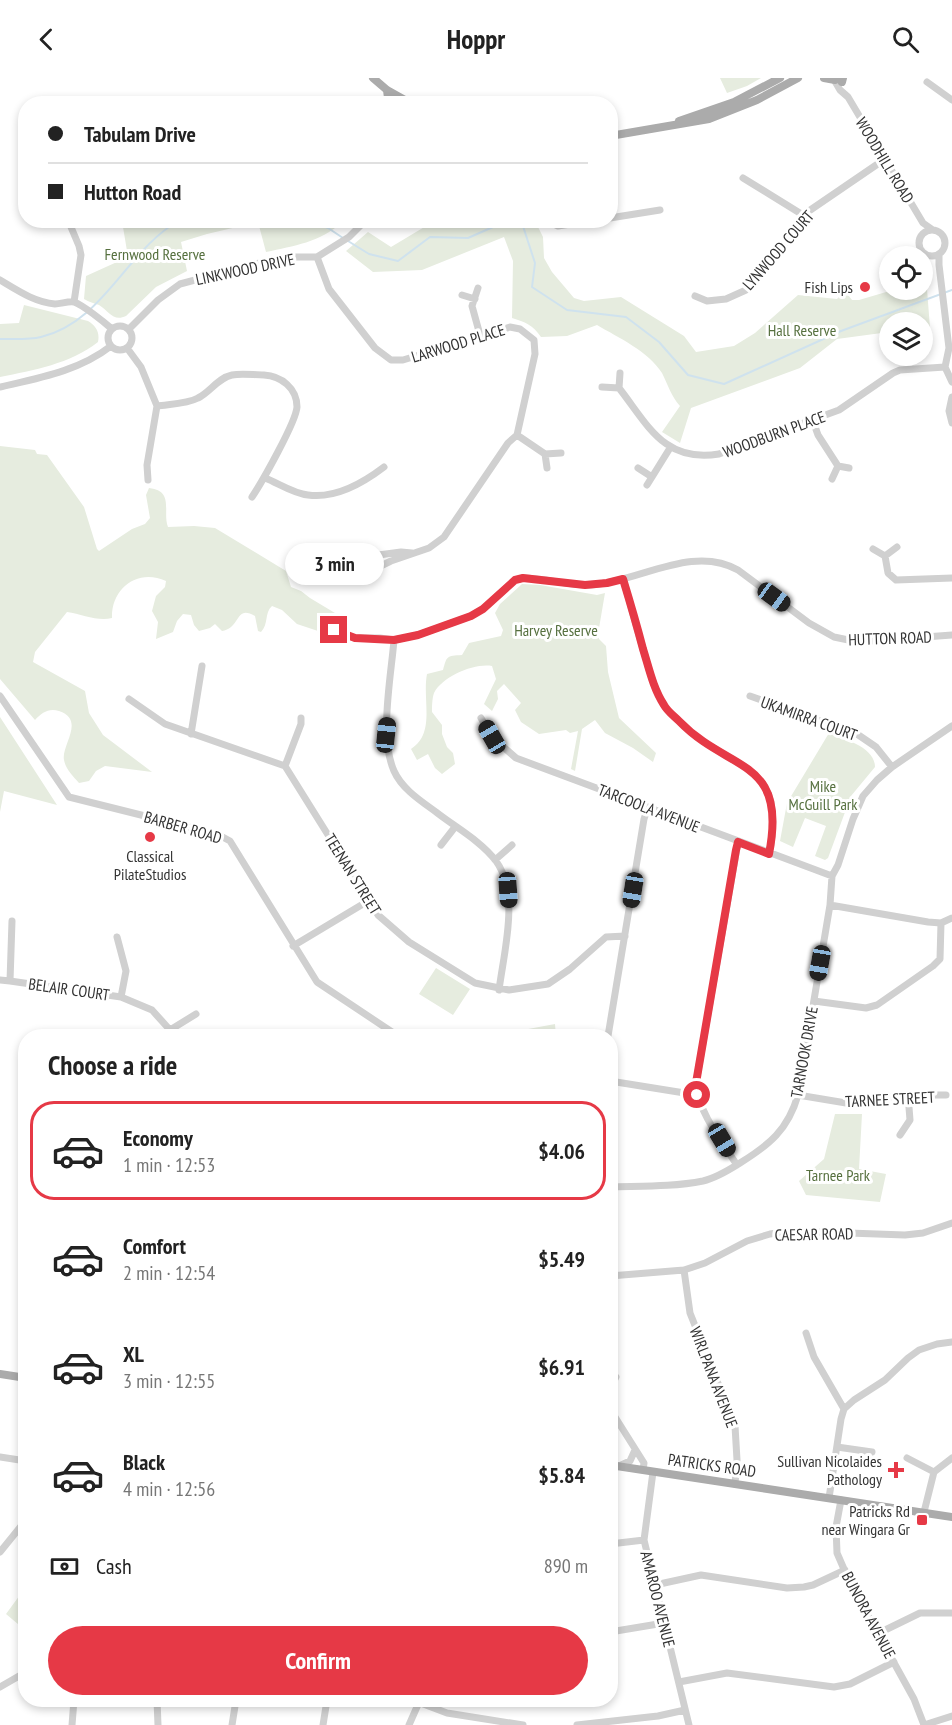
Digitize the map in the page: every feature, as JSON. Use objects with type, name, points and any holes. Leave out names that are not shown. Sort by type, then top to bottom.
[{"type":"main road","points":[[373,78],[397,96]]},
{"type":"main road","points":[[659,128],[734,102],[780,78]]},
{"type":"main road","points":[[618,135],[698,122],[736,110],[798,78]]},
{"type":"main road","points":[[824,78],[839,79]]},
{"type":"main road","points":[[387,90],[388,96]]},
{"type":"main road","points":[[0,1374],[18,1377]]},
{"type":"main road","name":"PATRICKS ROAD","points":[[618,1466],[952,1517]]},
{"type":"street","name":"WOODHILL ROAD","points":[[839,79],[923,223],[943,236]]},
{"type":"street","points":[[927,82],[952,100]]},
{"type":"street","name":"LYNWOOD COURT","points":[[695,296],[707,301],[726,299],[746,290],[782,249],[803,215],[885,159]]},
{"type":"street","points":[[743,178],[803,215]]},
{"type":"street","points":[[618,217],[660,210]]},
{"type":"street","name":"WOODHILL ROAD","points":[[923,223],[924,234],[920,242],[921,248],[926,254],[936,255],[944,297],[950,348],[945,367]]},
{"type":"street","points":[[71,228],[81,255],[74,302]]},
{"type":"street","name":"LINKWOOD DRIVE","points":[[129,329],[158,300],[180,284],[271,260],[287,257],[317,257],[360,228]]},
{"type":"street","points":[[924,234],[933,231]]},
{"type":"street","points":[[945,245],[943,236],[952,238]]},
{"type":"street","points":[[936,255],[952,238]]},
{"type":"street","name":"LARWOOD PLACE","points":[[317,257],[329,289],[375,348],[392,360],[403,360],[504,328],[516,327],[526,332],[534,340],[535,354],[517,435],[508,443],[444,537],[429,548],[364,574],[358,574],[352,570],[352,563],[356,558],[401,552],[412,553]]},
{"type":"street","points":[[0,280],[37,300],[55,304],[74,302],[112,329]]},
{"type":"street","points":[[478,288],[472,306],[480,335]]},
{"type":"street","points":[[462,294],[475,299]]},
{"type":"street","points":[[112,329],[122,326],[129,329],[133,339],[128,348]]},
{"type":"street","points":[[112,329],[108,339],[111,346],[117,350],[128,348]]},
{"type":"street","points":[[0,387],[74,367],[100,355],[111,346]]},
{"type":"street","points":[[128,348],[141,367],[157,406],[147,465],[148,480]]},
{"type":"street","points":[[945,367],[952,382]]},
{"type":"street","name":"WOODBURN PLACE","points":[[619,388],[653,434],[670,448],[705,456],[719,454],[813,421],[854,402],[893,373],[908,369],[945,367]]},
{"type":"street","points":[[602,387],[619,388],[620,373]]},
{"type":"street","points":[[157,406],[199,398],[227,377],[235,374],[267,375],[286,382],[296,399],[296,414],[265,478],[252,497]]},
{"type":"street","points":[[952,397],[950,411],[952,423]]},
{"type":"street","points":[[813,421],[818,435],[838,466],[849,468]]},
{"type":"street","points":[[517,435],[545,454],[561,453]]},
{"type":"street","points":[[647,484],[670,448]]},
{"type":"street","points":[[545,454],[547,468]]},
{"type":"street","points":[[832,479],[838,466]]},
{"type":"street","points":[[265,478],[306,495],[331,495],[369,478],[384,467]]},
{"type":"street","points":[[638,468],[652,477]]},
{"type":"street","points":[[885,556],[897,547]]},
{"type":"street","points":[[873,549],[885,556],[888,573],[896,580],[952,578]]},
{"type":"street","name":"HUTTON ROAD","points":[[334,630],[355,638],[394,640],[418,635],[471,616],[483,609],[515,580],[523,578],[585,585],[607,583],[689,562],[717,561],[738,570],[809,623],[834,638],[858,642],[952,636]]},
{"type":"street","points":[[623,579],[651,675],[664,706],[690,733],[746,767],[766,789],[774,811],[769,854]]},
{"type":"street","points":[[394,640],[386,735],[394,771],[412,794],[482,847],[495,860],[506,882],[509,911],[499,990]]},
{"type":"street","points":[[191,734],[202,666]]},
{"type":"street","name":"BARBER ROAD","points":[[0,696],[69,797],[217,834],[230,841],[317,982],[388,1029]]},
{"type":"street","name":"UKAMIRRA COURT","points":[[750,696],[857,734],[876,747],[892,767]]},
{"type":"street","points":[[129,699],[165,724],[285,766],[301,724],[301,718]]},
{"type":"street","name":"TARCOOLA AVENUE","points":[[481,718],[492,737],[516,758],[832,876]]},
{"type":"street","name":"TARNOOK DRIVE","points":[[618,1186],[706,1180],[737,1165],[767,1146],[779,1134],[795,1106],[798,1095],[830,905],[832,876],[853,819],[864,796],[877,780],[952,726]]},
{"type":"street","name":"TEENAN STREET","points":[[285,766],[368,901],[385,923],[409,942],[475,983],[499,990],[518,990],[548,984],[570,969],[606,937],[625,936]]},
{"type":"street","points":[[609,1029],[644,819],[648,807]]},
{"type":"street","points":[[441,845],[454,827]]},
{"type":"street","points":[[737,1165],[701,1106],[696,1083],[738,842]]},
{"type":"street","points":[[495,860],[512,845]]},
{"type":"street","points":[[294,946],[368,901]]},
{"type":"street","points":[[830,905],[928,922],[941,923],[952,918]]},
{"type":"street","name":"BELAIR COURT","points":[[12,921],[9,981],[121,997],[152,1010],[168,1029]]},
{"type":"street","points":[[814,1001],[866,1008],[876,1005],[933,966],[940,958],[941,923]]},
{"type":"street","points":[[117,937],[126,971],[121,997]]},
{"type":"street","points":[[0,980],[9,981]]},
{"type":"street","points":[[176,1029],[196,1014]]},
{"type":"street","points":[[618,1082],[697,1095]]},
{"type":"street","name":"TARNEE STREET","points":[[798,1095],[846,1103],[908,1095],[946,1095]]},
{"type":"street","points":[[900,1135],[910,1120],[908,1095]]},
{"type":"street","name":"CAESAR ROAD","points":[[618,1275],[684,1270],[705,1263],[747,1241],[770,1234],[792,1231],[905,1235],[923,1233],[952,1223]]},
{"type":"street","name":"WIRLPANA AVENUE","points":[[684,1270],[690,1313],[735,1425],[737,1460],[735,1484]]},
{"type":"street","points":[[806,1333],[814,1357],[844,1409]]},
{"type":"street","points":[[829,1498],[844,1409],[885,1380],[919,1350],[952,1342]]},
{"type":"street","points":[[618,1422],[644,1463],[643,1470]]},
{"type":"street","points":[[837,1446],[872,1452]]},
{"type":"street","points":[[618,1465],[630,1461],[635,1450]]},
{"type":"street","points":[[0,1457],[18,1460]]},
{"type":"street","points":[[907,1458],[934,1472]]},
{"type":"street","points":[[924,1512],[934,1472],[952,1458]]},
{"type":"street","name":"AMAROO AVENUE","points":[[653,1472],[644,1540],[689,1725]]},
{"type":"street","name":"BUNORA AVENUE","points":[[841,1500],[836,1542],[837,1553],[914,1699],[924,1725]]},
{"type":"street","points":[[0,1552],[18,1530]]},
{"type":"street","points":[[618,1543],[644,1540]]},
{"type":"street","points":[[655,1586],[701,1575],[787,1588],[804,1587],[813,1586],[845,1570]]},
{"type":"street","points":[[879,1633],[920,1613],[952,1613]]},
{"type":"street","points":[[618,1631],[664,1623]]},
{"type":"street","points":[[679,1682],[728,1673],[834,1687],[850,1684],[894,1662]]},
{"type":"street","points":[[0,1687],[18,1677]]},
{"type":"street","points":[[72,1725],[73,1707]]},
{"type":"street","points":[[157,1707],[158,1725]]},
{"type":"street","points":[[232,1725],[235,1707]]},
{"type":"street","points":[[323,1725],[326,1707]]},
{"type":"street","points":[[409,1725],[416,1707]]},
{"type":"street","points":[[433,1707],[447,1713],[523,1725]]},
{"type":"street","points":[[577,1725],[658,1716],[685,1710]]},
{"type":"street","points":[[924,1725],[952,1716]]},
{"type":"green space","points":[[720,78],[761,78],[727,93]]},
{"type":"green space","name":"Fernwood Reserve","points":[[123,228],[232,228],[181,242],[187,271],[156,287],[126,316],[118,318],[99,305],[84,299],[86,276],[128,257]]},
{"type":"green space","name":"Fernwood Reserve","points":[[260,228],[334,228],[315,239],[266,252]]},
{"type":"green space","name":"Hall Reserve","points":[[423,228],[538,228],[543,237],[544,258],[552,272],[574,298],[584,301],[621,297],[684,336],[696,352],[734,346],[755,333],[798,295],[837,299],[845,291],[852,300],[879,294],[879,300],[928,300],[929,312],[879,312],[879,333],[837,339],[800,368],[691,408],[680,443],[662,432],[680,406],[662,373],[641,352],[597,325],[567,336],[541,337],[528,324],[512,318],[513,261],[504,237],[422,270],[373,272],[346,251],[368,232],[391,247]]},
{"type":"green space","points":[[24,305],[88,321],[97,330],[98,342],[64,361],[0,377],[0,324],[19,323]]},
{"type":"green space","points":[[0,446],[35,450],[37,454],[47,455],[84,507],[99,551],[132,529],[145,524],[150,518],[146,495],[149,488],[157,490],[165,498],[168,527],[215,528],[286,571],[291,587],[340,616],[332,623],[327,634],[297,624],[282,610],[272,606],[261,632],[258,631],[255,616],[249,613],[241,615],[232,626],[222,631],[215,624],[199,631],[191,615],[183,614],[177,621],[173,632],[156,639],[158,622],[152,611],[156,596],[165,587],[166,581],[146,577],[128,583],[121,590],[113,607],[112,618],[96,618],[67,612],[35,652],[33,662],[85,691],[89,713],[103,735],[152,772],[105,766],[96,771],[89,781],[79,783],[68,770],[64,760],[72,727],[71,720],[67,715],[52,710],[43,713],[35,720],[0,679]]},
{"type":"green space","name":"Harvey Reserve","points":[[522,584],[597,595],[605,593],[598,634],[599,639],[606,646],[608,672],[619,718],[656,753],[653,762],[605,733],[595,720],[582,729],[575,771],[571,769],[578,731],[570,733],[566,730],[539,734],[521,722],[515,710],[521,703],[504,684],[497,691],[498,699],[492,711],[484,704],[496,679],[492,666],[460,672],[444,681],[434,693],[432,712],[442,725],[442,734],[447,747],[453,753],[455,764],[442,774],[435,768],[428,754],[417,760],[411,749],[419,742],[426,725],[427,674],[443,670],[448,658],[462,655],[469,643],[501,636],[503,630],[495,613],[500,604]]},
{"type":"green space","points":[[0,717],[57,805],[4,791],[0,812]]},
{"type":"green space","name":"Mike McGuill Park","points":[[829,733],[864,749],[874,760],[875,767],[851,796],[828,858],[825,860],[815,856],[826,826],[805,818],[793,847],[780,841],[787,803]]},
{"type":"green space","points":[[436,968],[470,989],[453,1015],[419,994]]},
{"type":"green space","points":[[555,1024],[555,1029],[528,1029]]},
{"type":"green space","name":"Tarnee Park","points":[[835,1114],[862,1114],[859,1169],[886,1174],[880,1202],[806,1195],[799,1181],[824,1159]]},
{"type":"green space","points":[[18,1598],[18,1624],[6,1614]]},
{"type":"waterway","points":[[0,339],[41,337],[63,329],[99,301],[144,249],[168,228]]},
{"type":"waterway","points":[[328,228],[343,238]]},
{"type":"waterway","points":[[348,241],[369,254],[398,261],[430,237],[468,238],[491,228]]},
{"type":"waterway","points":[[524,228],[535,263],[532,287],[567,310],[626,317],[659,342],[688,375],[724,384],[841,331],[952,290]]},
{"type":"place","name":"Fish Lips","points":[[865,287]]},
{"type":"place","name":"Classical PilateStudios","points":[[150,837]]},
{"type":"place","name":"Sullivan Nicolaides Pathology","points":[[896,1470]]},
{"type":"place","name":"Patricks Rd near Wingara Gr","points":[[922,1520]]},
{"type":"route","points":[[334,630],[355,638],[394,640],[418,635],[471,616],[494,600],[515,580],[533,578],[594,585],[623,579],[648,665],[664,706],[690,733],[746,767],[757,777],[772,801],[774,811],[769,854],[738,842],[696,1083],[697,1095]]}]
